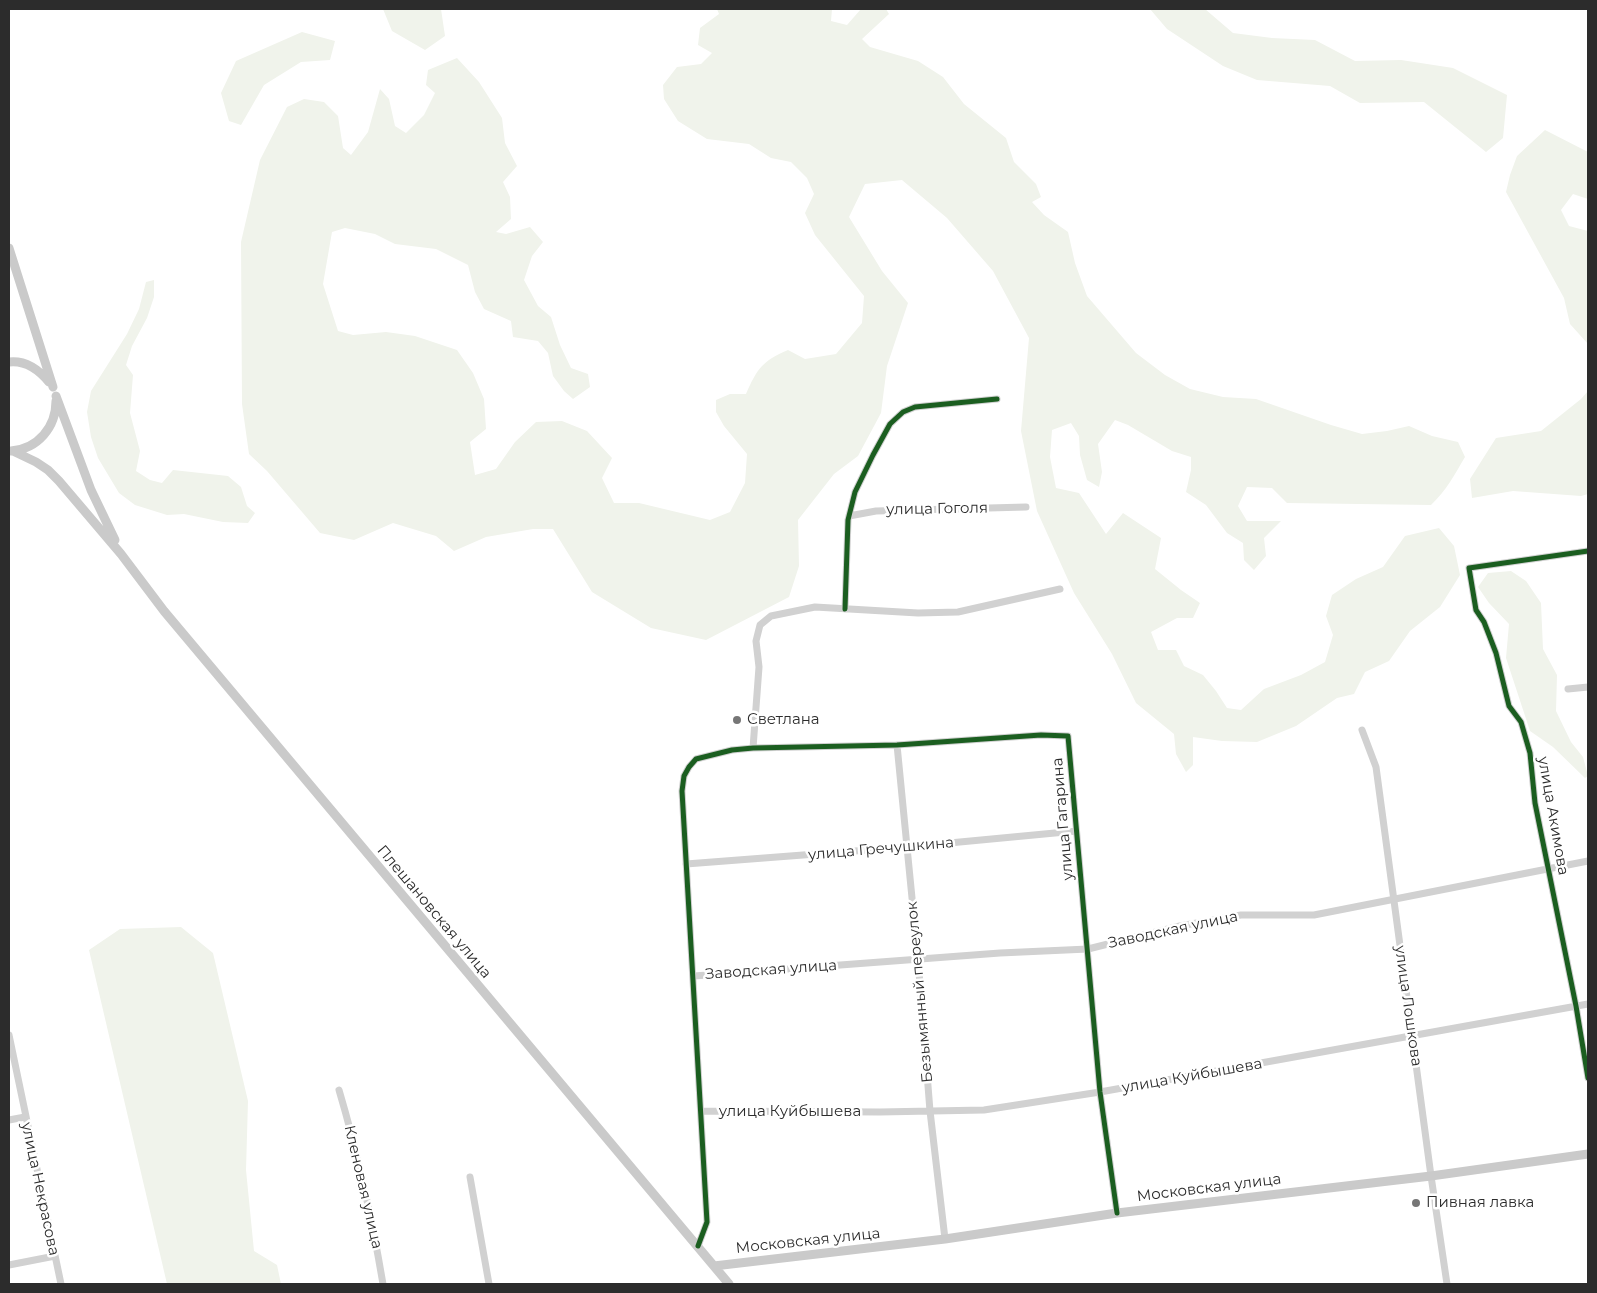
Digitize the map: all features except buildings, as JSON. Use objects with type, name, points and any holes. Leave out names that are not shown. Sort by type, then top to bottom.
[{"type":"main road","points":[[9,248],[56,396],[91,490],[121,554]]},
{"type":"main road","points":[[9,362],[35,368],[53,387]]},
{"type":"main road","points":[[11,451],[25,448],[46,433],[56,411],[56,396]]},
{"type":"main road","points":[[11,451],[36,462],[48,470],[75,498],[121,554]]},
{"type":"main road","name":"Плешановская улица","points":[[121,554],[164,611],[729,1284]]},
{"type":"main road","name":"Московская улица","points":[[714,1266],[945,1239],[1116,1213],[1431,1176],[1588,1154]]},
{"type":"street","points":[[845,609],[849,516],[855,492],[890,424],[903,412],[915,407],[997,399]]},
{"type":"street","name":"улица Гоголя","points":[[849,516],[876,511],[1026,507]]},
{"type":"street","name":"улица Акимова","points":[[1588,551],[1468,568],[1476,610],[1484,622],[1496,653],[1509,706],[1521,722],[1530,753],[1535,803],[1576,1006],[1588,1078]]},
{"type":"street","points":[[753,748],[759,667],[756,641],[760,625],[771,616],[815,607],[918,613],[958,612],[1060,590]]},
{"type":"street","points":[[1568,690],[1588,686]]},
{"type":"street","name":"улица Лошкова","points":[[1362,730],[1376,767],[1447,1284]]},
{"type":"street","name":"улица Гагарина","points":[[686,864],[682,791],[684,776],[696,759],[732,750],[753,748],[898,745],[1041,735],[1068,736],[1100,1092],[1116,1213]]},
{"type":"street","name":"Безымянный переулок","points":[[898,745],[930,1111],[945,1239]]},
{"type":"street","name":"улица Гречушкина","points":[[686,864],[907,848],[1076,831]]},
{"type":"street","name":"Заводская улица","points":[[694,976],[918,959],[1088,949],[1180,926],[1241,915],[1314,915],[1588,861]]},
{"type":"street","points":[[686,864],[702,1111],[707,1222],[698,1246]]},
{"type":"street","name":"улица Куйбышева","points":[[702,1111],[984,1110],[1100,1092],[1588,1004]]},
{"type":"street","name":"улица Некрасова","points":[[9,1035],[61,1284]]},
{"type":"street","name":"Кленовая улица","points":[[339,1090],[352,1135],[374,1232],[383,1284]]},
{"type":"street","points":[[9,1120],[25,1117]]},
{"type":"street","points":[[470,1177],[489,1284]]},
{"type":"street","points":[[9,1265],[55,1256]]},
{"type":"shaded area","points":[[383,9],[441,9],[445,36],[425,50],[392,31]]},
{"type":"shaded area","points":[[717,9],[832,9],[831,21],[847,25],[861,9],[886,9],[889,14],[862,39],[870,47],[918,61],[943,77],[964,104],[1006,138],[1014,162],[1036,184],[1041,197],[1032,202],[1044,215],[1068,232],[1075,263],[1087,296],[1136,353],[1165,375],[1190,389],[1223,397],[1256,399],[1362,434],[1409,426],[1432,436],[1458,442],[1465,457],[1446,488],[1431,505],[1287,503],[1272,488],[1247,487],[1238,506],[1247,521],[1281,521],[1264,538],[1266,556],[1254,570],[1244,560],[1243,543],[1227,533],[1206,505],[1186,492],[1191,470],[1191,457],[1172,451],[1128,425],[1115,420],[1098,444],[1102,472],[1099,487],[1087,480],[1080,455],[1079,436],[1071,423],[1052,430],[1050,457],[1056,488],[1079,493],[1106,534],[1123,513],[1161,538],[1155,569],[1200,603],[1193,618],[1177,618],[1151,632],[1158,650],[1176,650],[1184,666],[1203,675],[1227,708],[1241,710],[1264,689],[1301,675],[1325,662],[1333,635],[1326,616],[1332,595],[1356,579],[1383,567],[1405,536],[1439,528],[1454,546],[1460,575],[1440,607],[1410,631],[1389,661],[1365,672],[1354,694],[1337,698],[1296,726],[1257,742],[1222,741],[1193,737],[1193,765],[1186,772],[1176,754],[1174,734],[1136,703],[1112,654],[1074,593],[1037,511],[1021,431],[1029,338],[993,271],[947,218],[902,180],[865,184],[849,217],[882,271],[908,303],[887,366],[881,413],[858,456],[834,474],[798,520],[799,566],[789,597],[706,640],[651,628],[592,592],[553,529],[533,529],[486,537],[454,551],[436,536],[393,523],[354,540],[320,533],[267,471],[249,454],[242,404],[241,242],[260,160],[287,107],[304,99],[324,102],[338,116],[343,148],[351,155],[368,132],[380,89],[389,99],[395,126],[406,133],[424,115],[435,93],[426,85],[428,70],[457,58],[479,82],[502,118],[505,143],[517,166],[503,182],[510,197],[511,219],[496,232],[506,234],[530,227],[543,242],[532,256],[524,280],[538,306],[551,317],[560,345],[571,368],[588,374],[590,387],[573,399],[564,391],[553,376],[548,353],[538,341],[513,337],[511,321],[484,309],[475,292],[468,265],[436,249],[395,244],[375,234],[345,228],[332,232],[323,284],[338,331],[353,335],[386,332],[415,336],[457,350],[473,373],[484,399],[486,429],[470,442],[475,475],[496,469],[515,442],[536,422],[562,421],[587,431],[612,458],[602,478],[614,503],[639,503],[710,520],[730,512],[745,483],[747,454],[724,426],[716,412],[716,400],[730,394],[746,394],[761,367],[772,358],[788,350],[805,359],[836,354],[862,323],[864,296],[815,235],[805,213],[814,194],[807,178],[791,162],[771,158],[749,144],[707,139],[678,121],[664,99],[663,85],[677,67],[701,64],[712,53],[698,45],[700,28],[719,14]]},
{"type":"shaded area","points":[[1150,9],[1205,9],[1233,33],[1272,38],[1315,40],[1355,61],[1401,60],[1453,68],[1507,95],[1503,138],[1486,152],[1424,102],[1360,103],[1330,86],[1257,80],[1223,66],[1167,29]]},
{"type":"shaded area","points":[[302,32],[335,41],[330,60],[301,62],[264,85],[241,125],[229,121],[221,93],[236,61]]},
{"type":"shaded area","points":[[1545,130],[1588,152],[1588,199],[1573,194],[1561,210],[1569,226],[1588,231],[1588,344],[1570,324],[1564,298],[1506,192],[1517,156]]},
{"type":"shaded area","points":[[154,280],[154,297],[147,318],[132,346],[126,365],[133,375],[130,413],[140,451],[136,471],[150,480],[162,483],[173,470],[228,476],[241,487],[247,506],[255,513],[248,523],[223,522],[184,514],[167,515],[135,505],[119,493],[98,458],[91,437],[87,412],[91,391],[127,334],[139,309],[146,282]]},
{"type":"shaded area","points":[[1588,391],[1588,494],[1581,496],[1513,491],[1472,498],[1470,479],[1496,438],[1541,431],[1581,399]]},
{"type":"shaded area","points":[[1511,571],[1526,581],[1541,603],[1543,649],[1557,675],[1556,711],[1571,742],[1583,757],[1588,776],[1585,778],[1553,747],[1530,731],[1506,658],[1509,624],[1489,603],[1478,587],[1488,573]]},
{"type":"shaded area","points":[[181,927],[213,953],[248,1101],[246,1170],[254,1251],[277,1265],[281,1284],[167,1284],[89,950],[120,929]]},
{"type":"cycle path","points":[[845,609],[848,520],[855,492],[890,424],[903,412],[915,407],[997,399]]},
{"type":"cycle path","points":[[1588,551],[1469,568],[1476,610],[1484,622],[1496,653],[1509,706],[1521,722],[1530,753],[1535,803],[1576,1006],[1588,1078]]},
{"type":"cycle path","points":[[698,1246],[707,1222],[682,791],[684,776],[696,759],[732,750],[753,748],[897,745],[1041,735],[1068,736],[1100,1092],[1117,1213]]},
{"type":"place","name":"Светлана","points":[[737,720]]},
{"type":"place","name":"Пивная лавка","points":[[1416,1203]]}]
